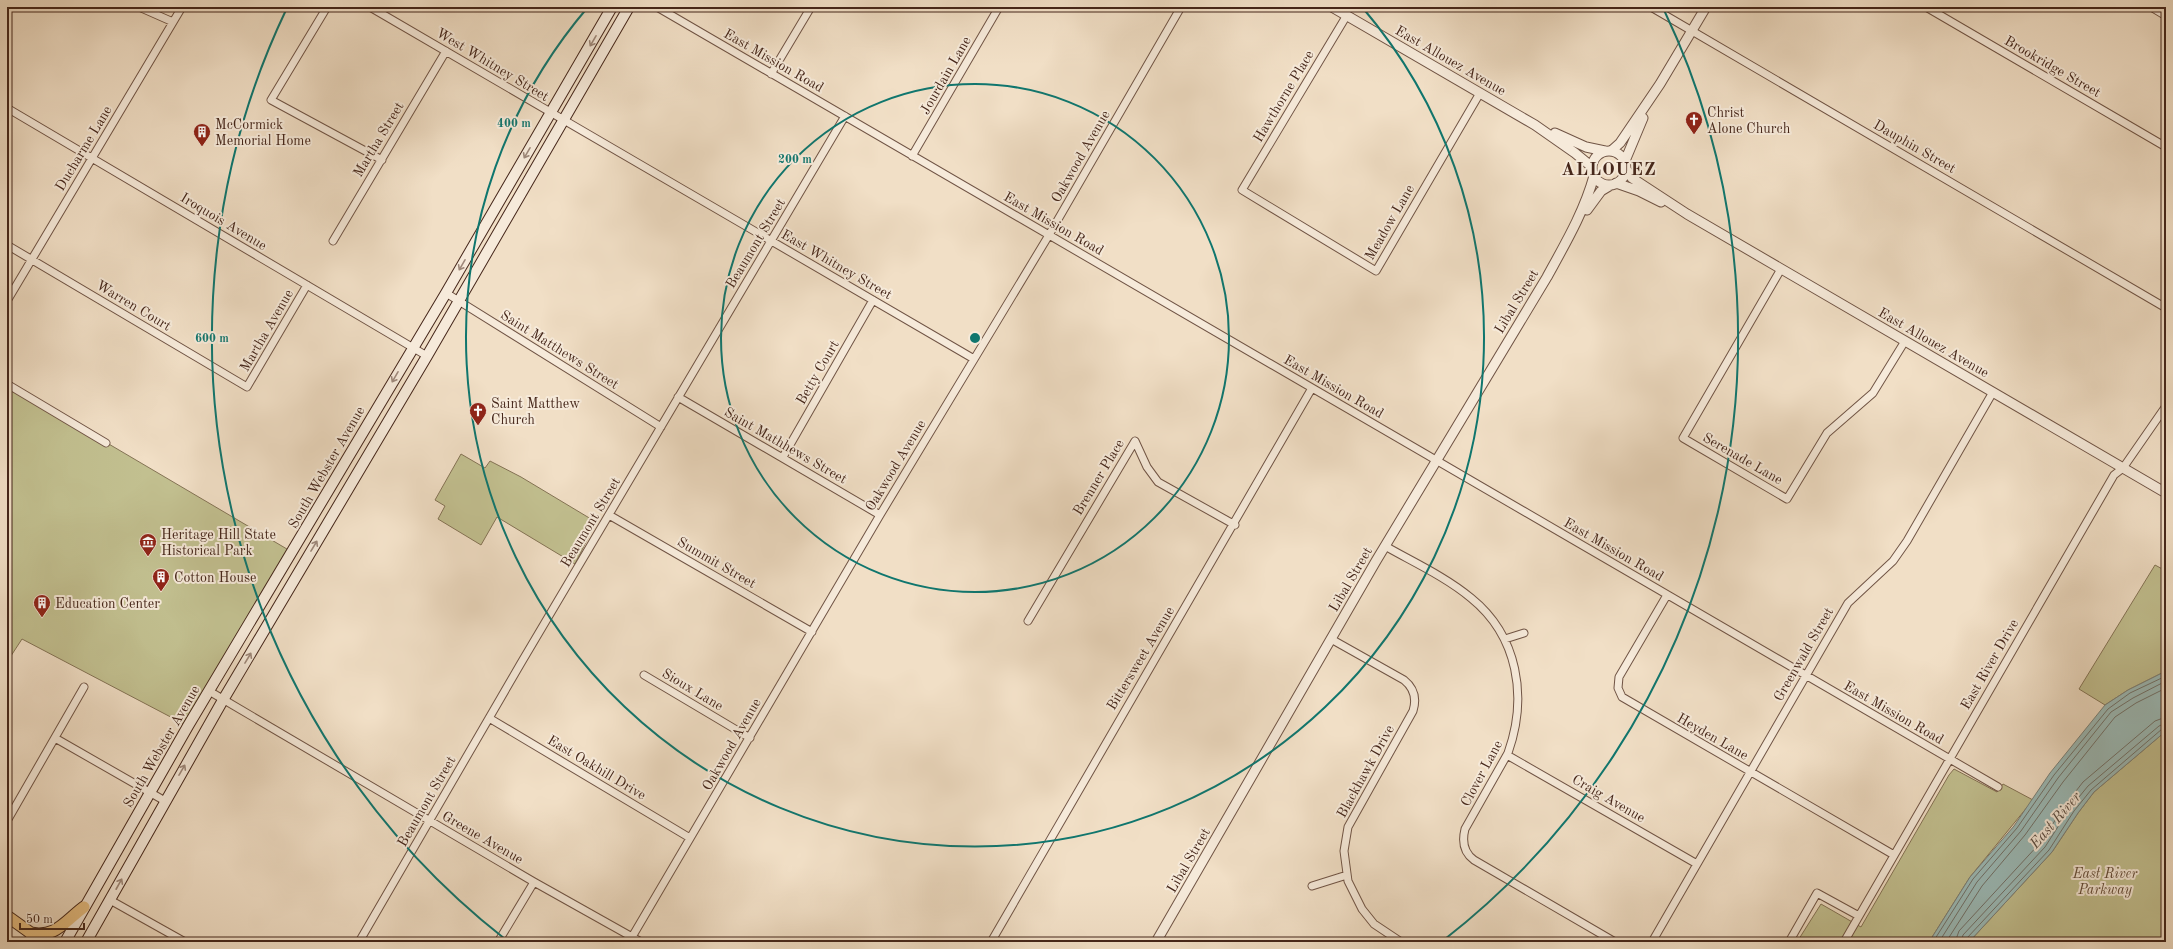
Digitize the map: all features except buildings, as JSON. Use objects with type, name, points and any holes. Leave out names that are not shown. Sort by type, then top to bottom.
[{"type":"main road","name":"South Webster Avenue","points":[[65,942],[209,691],[413,346],[446,293],[612,7]]},
{"type":"main road","name":"South Webster Avenue","points":[[86,942],[165,800],[223,700],[427,356],[562,120],[629,7]]},
{"type":"main road","points":[[30,933],[39,935],[52,933],[84,908]]},
{"type":"main road","points":[[7,916],[44,942]]},
{"type":"street","points":[[139,7],[173,22]]},
{"type":"street","name":"Ducharme Lane","points":[[7,301],[182,7]]},
{"type":"street","points":[[327,7],[271,100],[382,160]]},
{"type":"street","name":"West Whitney Street","points":[[370,7],[562,120]]},
{"type":"street","name":"East Mission Road","points":[[657,7],[1998,787]]},
{"type":"street","points":[[771,74],[811,7]]},
{"type":"street","name":"Jourdain Lane","points":[[912,156],[999,7]]},
{"type":"street","name":"Oakwood Avenue","points":[[632,937],[880,515],[1049,235],[1181,7]]},
{"type":"street","name":"East Allouez Avenue","points":[[1332,7],[1535,125],[1576,153],[1593,171]]},
{"type":"street","name":"Dauphin Street","points":[[1651,7],[2166,308]]},
{"type":"street","points":[[1660,84],[1620,144],[1596,157],[1593,171],[1601,183],[1614,184],[1623,177],[1630,145],[1660,84],[1706,7]]},
{"type":"street","name":"Brookridge Street","points":[[1926,7],[2166,147]]},
{"type":"street","points":[[2151,7],[2166,16]]},
{"type":"street","name":"Hawthorne Place","points":[[1242,190],[1347,15]]},
{"type":"street","name":"Martha Street","points":[[333,241],[446,51]]},
{"type":"street","name":"Meadow Lane","points":[[1242,190],[1376,271],[1480,93]]},
{"type":"street","name":"Iroquois Avenue","points":[[7,108],[413,346],[427,356]]},
{"type":"street","name":"Beaumont Street","points":[[359,942],[660,427],[845,116]]},
{"type":"street","name":"East Whitney Street","points":[[562,120],[974,359]]},
{"type":"street","name":"East Allouez Avenue","points":[[1535,125],[1586,147],[1608,151]]},
{"type":"street","points":[[1608,151],[1622,156],[1626,165]]},
{"type":"street","name":"East Allouez Avenue","points":[[1626,165],[1632,178],[1687,214],[2166,493]]},
{"type":"street","name":"Libal Street","points":[[1572,232],[1587,197],[1593,171]]},
{"type":"street","name":"East Allouez Avenue","points":[[1614,184],[1639,190],[1687,214]]},
{"type":"street","name":"Libal Street","points":[[1156,942],[1385,546],[1572,232],[1601,190],[1614,184]]},
{"type":"street","name":"Warren Court","points":[[7,245],[247,387]]},
{"type":"street","name":"Serenade Lane","points":[[1781,269],[1683,438],[1773,491],[1787,499],[1827,433],[1873,393],[1905,341]]},
{"type":"street","name":"Martha Avenue","points":[[247,387],[307,285]]},
{"type":"street","name":"Saint Matthews Street","points":[[446,293],[660,427]]},
{"type":"street","name":"Betty Court","points":[[783,457],[873,300]]},
{"type":"street","points":[[7,384],[106,443]]},
{"type":"street","name":"Bittersweet Avenue","points":[[991,942],[1134,693],[1235,525],[1312,388]]},
{"type":"street","name":"Greenwald Street","points":[[1652,942],[1848,603],[1893,561],[1907,541],[1993,392]]},
{"type":"street","name":"Saint Mathhews Street","points":[[678,397],[880,515]]},
{"type":"street","name":"East River Drive","points":[[1844,942],[2114,475],[2123,468],[2166,406]]},
{"type":"street","name":"Brenner Place","points":[[1028,621],[1135,441],[1147,466],[1158,482],[1235,525]]},
{"type":"street","name":"Summit Street","points":[[609,515],[812,632]]},
{"type":"street","name":"Clover Lane","points":[[1385,546],[1471,597],[1488,614],[1505,638],[1515,664],[1519,692],[1516,727],[1507,755],[1465,829],[1463,842],[1466,853],[1474,860],[1615,942]]},
{"type":"street","name":"Heyden Lane","points":[[1667,594],[1622,672],[1618,682],[1619,693],[1626,701],[1894,855]]},
{"type":"street","points":[[1505,638],[1524,633]]},
{"type":"street","name":"Blackhawk Drive","points":[[1331,639],[1404,680],[1413,689],[1415,701],[1413,711],[1348,827],[1344,837],[1347,875],[1354,894],[1362,909],[1374,924],[1401,942]]},
{"type":"street","name":"Sioux Lane","points":[[644,675],[750,738]]},
{"type":"street","points":[[7,821],[84,688]]},
{"type":"street","name":"Greene Avenue","points":[[209,691],[429,821],[641,942]]},
{"type":"street","name":"East Oakhill Drive","points":[[489,718],[690,838]]},
{"type":"street","points":[[55,738],[165,800]]},
{"type":"street","name":"Craig Avenue","points":[[1507,755],[1697,864]]},
{"type":"street","points":[[1312,886],[1347,875]]},
{"type":"street","points":[[498,942],[534,882]]},
{"type":"street","points":[[1789,942],[1817,893],[1859,916]]},
{"type":"street","points":[[110,900],[185,942]]},
{"type":"green space","name":"Heritage Hill State Historical Park","points":[[7,384],[292,552],[184,724],[22,639],[7,662]]},
{"type":"green space","points":[[461,454],[485,468],[490,461],[521,477],[596,522],[575,564],[497,517],[481,545],[438,519],[445,506],[435,500]]},
{"type":"green space","points":[[2155,565],[2166,571],[2166,671],[2128,690],[2105,705],[2079,689]]},
{"type":"green space","name":"East River Parkway","points":[[2166,731],[2166,942],[1969,942],[2052,852],[2094,792]]},
{"type":"green space","points":[[1954,769],[1997,792],[2003,784],[2033,800],[1970,877],[1929,942],[1797,942],[1821,904],[1861,927],[1949,775]]},
{"type":"water","name":"East River","points":[[2166,671],[2166,731],[2094,792],[2052,852],[1969,942],[1929,942],[1970,877],[2014,826],[2050,773],[2105,705],[2128,690]]},
{"type":"place","name":"Christ Alone Church","points":[[1694,135]]},
{"type":"place","name":"McCormick Memorial Home","points":[[202,147]]},
{"type":"place","name":"Saint Matthew Church","points":[[478,426]]},
{"type":"place","name":"Heritage Hill State Historical Park","points":[[148,557]]},
{"type":"place","name":"Cotton House","points":[[161,592]]},
{"type":"place","name":"Education Center","points":[[42,618]]},
{"type":"district","name":"ALLOUEZ","points":[[1609,169]]}]
